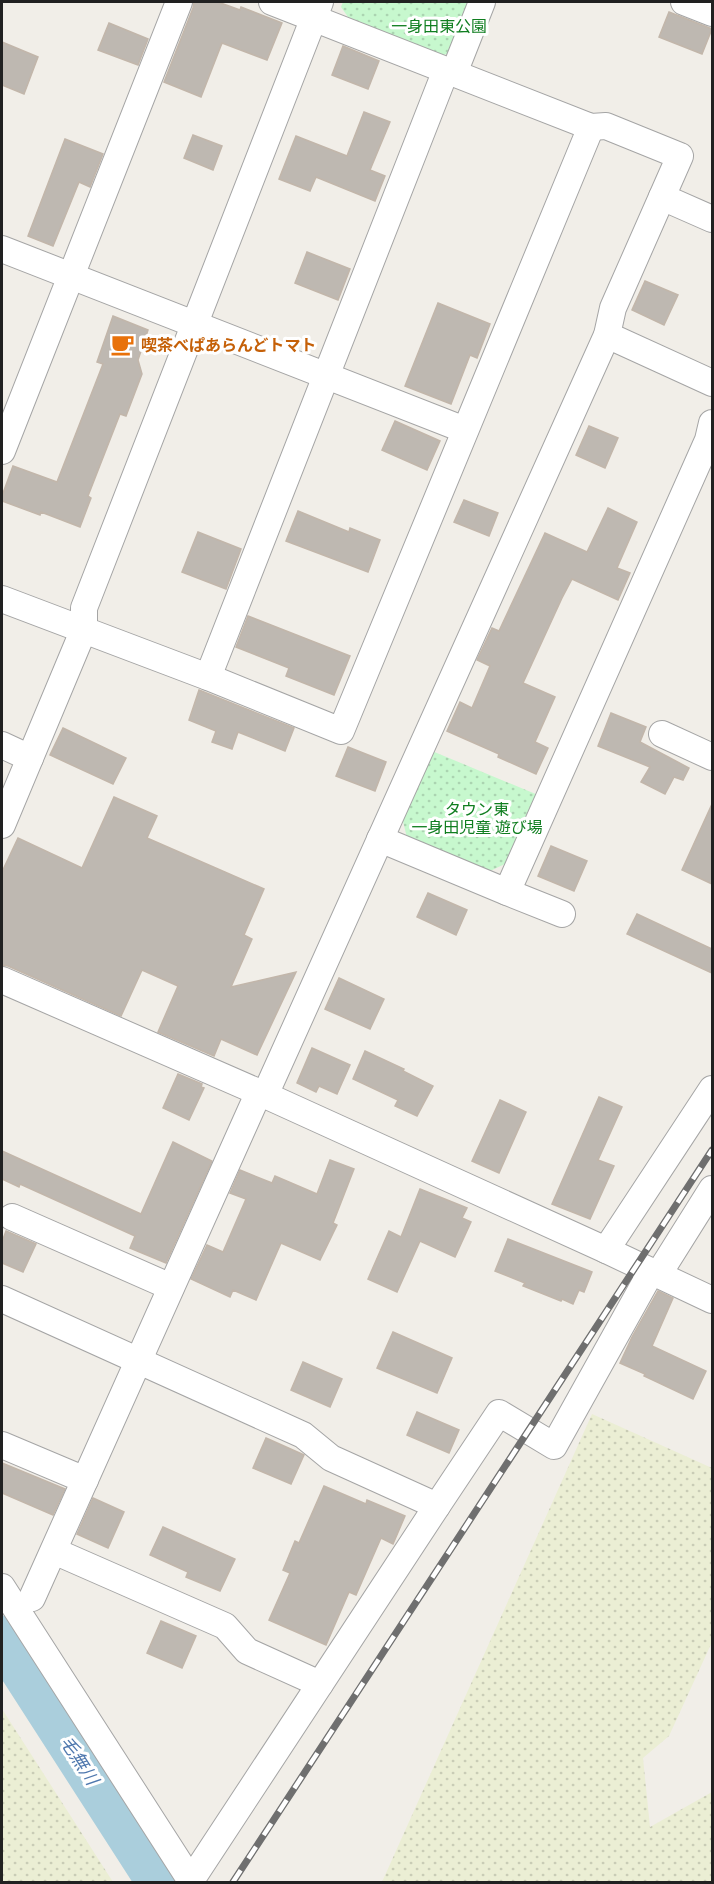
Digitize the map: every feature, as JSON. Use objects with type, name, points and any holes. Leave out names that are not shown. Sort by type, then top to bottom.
[{"type":"street","points":[[2,450],[179,2]]},
{"type":"street","points":[[32,1598],[171,1287],[380,839],[607,335],[613,308],[680,156],[606,126],[591,127],[450,71],[317,10],[272,2]]},
{"type":"street","points":[[208,677],[326,376],[450,71],[482,2]]},
{"type":"street","points":[[684,2],[712,13]]},
{"type":"street","points":[[2,825],[84,629],[84,608],[317,10]]},
{"type":"street","points":[[2,599],[208,677],[341,731],[591,127]]},
{"type":"street","points":[[662,197],[712,219]]},
{"type":"street","points":[[2,249],[465,430]]},
{"type":"street","points":[[607,335],[712,383]]},
{"type":"street","points":[[507,892],[708,440],[712,423]]},
{"type":"street","points":[[662,734],[712,757]]},
{"type":"street","points":[[2,746],[30,758]]},
{"type":"street","points":[[380,839],[562,914]]},
{"type":"street","points":[[2,980],[261,1094],[712,1300]]},
{"type":"street","points":[[606,1250],[712,1089]]},
{"type":"street","points":[[2,1587],[190,1882],[500,1413],[554,1446],[654,1273],[712,1189]]},
{"type":"street","points":[[12,1217],[171,1287]]},
{"type":"street","points":[[2,1299],[303,1435],[331,1458],[437,1506]]},
{"type":"street","points":[[2,1445],[85,1480]]},
{"type":"street","points":[[54,1551],[225,1626],[247,1652],[320,1684]]},
{"type":"green space","name":"一身田東公園","points":[[343,2],[474,2],[455,52],[443,55],[348,17],[341,7]]},
{"type":"green space","name":"タウン東 一身田児童 遊び場","points":[[432,751],[538,795],[509,862],[488,872],[407,838],[402,817]]},
{"type":"green space","points":[[592,1414],[712,1468],[712,1642],[669,1736],[643,1758],[650,1827],[712,1792],[712,1882],[382,1882]]},
{"type":"green space","points":[[2,1709],[113,1882],[2,1882]]},
{"type":"building","points":[[194,2],[218,2],[240,10],[241,7],[282,23],[267,60],[222,43],[201,97],[164,82]]},
{"type":"building","points":[[669,12],[712,29],[702,54],[659,37]]},
{"type":"building","points":[[109,23],[148,39],[138,65],[98,50]]},
{"type":"building","points":[[2,42],[38,57],[24,94],[2,85]]},
{"type":"building","points":[[343,46],[379,61],[368,89],[332,75]]},
{"type":"building","points":[[364,112],[390,122],[370,170],[385,176],[375,201],[316,177],[310,191],[279,179],[296,136],[347,156]]},
{"type":"building","points":[[193,135],[222,146],[213,170],[184,158]]},
{"type":"building","points":[[65,139],[103,154],[90,187],[79,182],[53,246],[28,236]]},
{"type":"building","points":[[307,252],[350,269],[338,300],[295,283]]},
{"type":"building","points":[[645,281],[678,295],[664,325],[632,310]]},
{"type":"building","points":[[438,303],[490,324],[477,358],[470,355],[451,404],[405,386]]},
{"type":"building","points":[[113,316],[148,330],[138,360],[142,374],[126,416],[120,414],[88,496],[91,498],[80,527],[41,512],[40,515],[2,501],[13,466],[57,482],[103,364],[97,362]]},
{"type":"building","points":[[395,421],[440,441],[427,470],[382,450]]},
{"type":"building","points":[[589,426],[618,438],[605,468],[576,455]]},
{"type":"building","points":[[464,500],[498,513],[489,536],[454,522]]},
{"type":"building","points":[[608,508],[637,522],[617,568],[630,573],[618,600],[572,579],[562,598],[523,683],[555,697],[535,742],[548,748],[536,774],[498,757],[499,754],[447,731],[460,702],[472,708],[490,666],[477,660],[492,628],[499,631],[545,533],[587,552]]},
{"type":"building","points":[[298,511],[349,532],[350,528],[380,540],[368,572],[286,541]]},
{"type":"building","points":[[198,532],[241,549],[226,589],[182,572]]},
{"type":"building","points":[[248,616],[350,656],[334,695],[286,676],[289,668],[236,647]]},
{"type":"building","points":[[199,690],[294,728],[285,751],[238,732],[232,749],[212,742],[216,731],[189,720]]},
{"type":"building","points":[[611,713],[646,727],[640,742],[689,768],[683,780],[674,777],[665,794],[641,782],[650,767],[598,746]]},
{"type":"building","points":[[63,728],[126,758],[113,784],[50,755]]},
{"type":"building","points":[[348,747],[386,762],[375,791],[336,776]]},
{"type":"building","points":[[114,797],[157,816],[147,838],[264,889],[244,935],[252,939],[231,987],[296,972],[257,1055],[221,1039],[214,1056],[158,1032],[178,986],[142,970],[121,1016],[2,965],[2,872],[18,838],[82,868]]},
{"type":"building","points":[[712,804],[712,884],[682,870]]},
{"type":"building","points":[[551,846],[587,861],[574,891],[538,876]]},
{"type":"building","points":[[428,893],[467,910],[456,935],[417,917]]},
{"type":"building","points":[[637,914],[712,949],[712,973],[627,934]]},
{"type":"building","points":[[339,978],[384,999],[370,1029],[325,1009]]},
{"type":"building","points":[[312,1048],[350,1065],[337,1094],[319,1086],[316,1092],[297,1083]]},
{"type":"building","points":[[365,1051],[404,1069],[403,1071],[433,1086],[417,1116],[395,1106],[398,1100],[353,1079]]},
{"type":"building","points":[[178,1074],[202,1084],[201,1087],[204,1088],[189,1120],[163,1108]]},
{"type":"building","points":[[599,1097],[622,1107],[598,1160],[614,1166],[590,1219],[552,1204]]},
{"type":"building","points":[[500,1100],[526,1112],[499,1173],[472,1161]]},
{"type":"building","points":[[173,1142],[212,1161],[166,1263],[130,1248],[135,1236],[20,1184],[19,1187],[2,1179],[2,1151],[141,1214]]},
{"type":"building","points":[[330,1160],[354,1169],[333,1223],[337,1225],[320,1260],[281,1243],[256,1300],[233,1290],[230,1297],[191,1279],[207,1245],[223,1252],[246,1199],[230,1193],[240,1170],[272,1183],[275,1176],[317,1194]]},
{"type":"building","points":[[420,1189],[467,1208],[462,1218],[471,1222],[455,1257],[420,1241],[397,1292],[368,1279],[389,1231],[401,1237]]},
{"type":"building","points":[[6,1231],[36,1244],[23,1272],[2,1263],[2,1242]]},
{"type":"building","points":[[508,1239],[592,1272],[584,1292],[579,1290],[573,1304],[523,1286],[525,1283],[495,1271]]},
{"type":"building","points":[[658,1291],[673,1298],[652,1346],[706,1371],[693,1399],[620,1363]]},
{"type":"building","points":[[393,1332],[452,1358],[437,1393],[377,1368]]},
{"type":"building","points":[[303,1362],[342,1379],[330,1407],[291,1390]]},
{"type":"building","points":[[417,1412],[459,1430],[449,1453],[407,1435]]},
{"type":"building","points":[[266,1438],[304,1455],[291,1484],[253,1468]]},
{"type":"building","points":[[2,1463],[65,1489],[53,1515],[2,1493]]},
{"type":"building","points":[[324,1486],[366,1504],[367,1500],[405,1516],[393,1544],[381,1538],[356,1595],[349,1592],[326,1645],[269,1620],[290,1573],[283,1570],[295,1541],[299,1543]]},
{"type":"building","points":[[93,1498],[124,1512],[108,1548],[77,1534]]},
{"type":"building","points":[[163,1527],[235,1559],[220,1591],[186,1577],[188,1572],[150,1555]]},
{"type":"building","points":[[161,1621],[196,1636],[182,1668],[147,1653]]},
{"type":"waterway","name":"毛無川","points":[[2,1638],[159,1882]]},
{"type":"railway","points":[[233,1882],[712,1150]]},
{"type":"place","name":"喫茶べぱあらんどトマト","points":[[123,345]]}]
